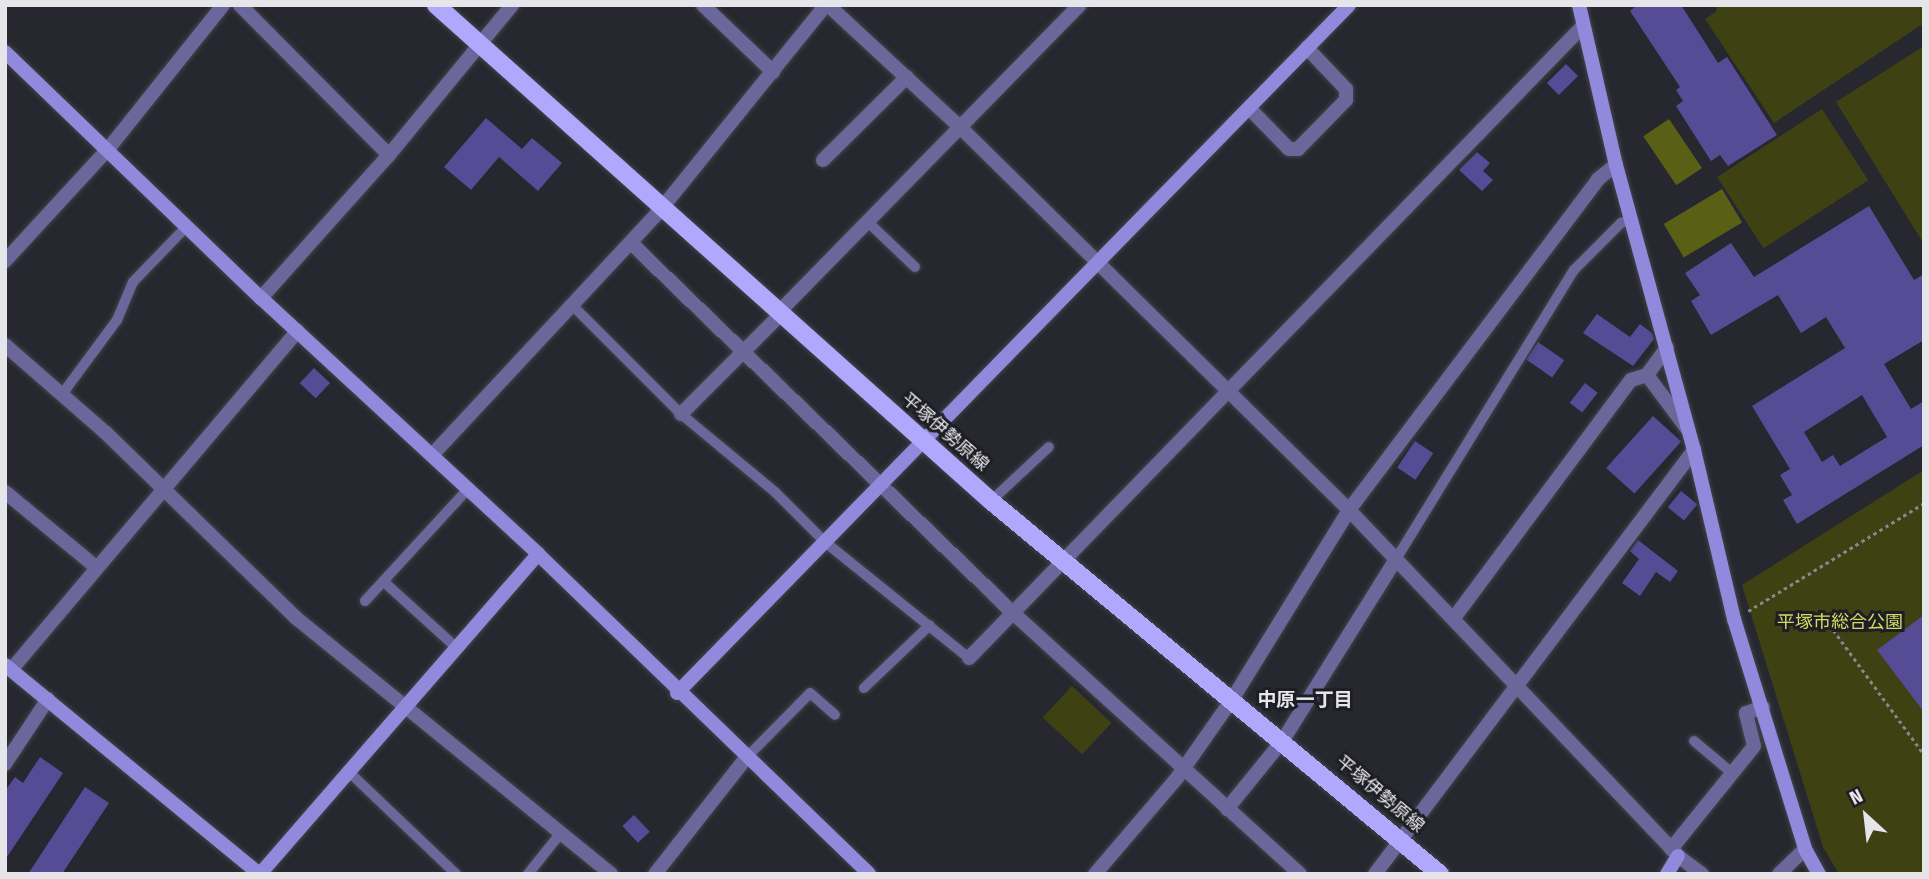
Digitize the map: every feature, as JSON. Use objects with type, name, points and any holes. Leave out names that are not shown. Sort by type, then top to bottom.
[{"type":"main road","name":"平塚伊勢原線","points":[[436,5],[991,501],[1061,561],[1233,698],[1401,838],[1440,874]]},
{"type":"street","points":[[5,261],[109,148],[223,5]]},
{"type":"street","points":[[240,5],[389,155]]},
{"type":"street","points":[[261,298],[389,155],[478,43],[512,5]]},
{"type":"street","points":[[703,5],[773,72]]},
{"type":"street","points":[[433,454],[662,208],[827,5],[961,128],[1226,392],[1349,510],[1519,686],[1674,853],[1702,874]]},
{"type":"street","points":[[681,414],[1080,5]]},
{"type":"street","points":[[677,692],[1349,5]]},
{"type":"street","points":[[1579,5],[1615,165],[1694,450],[1734,619],[1805,849],[1819,874]]},
{"type":"street","points":[[969,658],[1583,26]]},
{"type":"street","points":[[1249,108],[1289,149],[1298,149],[1346,100],[1346,89],[1307,48]]},
{"type":"street","points":[[5,52],[109,148],[261,298],[469,488],[677,692],[869,874]]},
{"type":"street","points":[[823,160],[907,77]]},
{"type":"street","points":[[1095,874],[1182,769],[1233,698],[1349,510],[1598,179],[1615,165]]},
{"type":"street","points":[[631,243],[1012,611],[1300,874]]},
{"type":"street","points":[[298,331],[8,667],[260,874],[538,554]]},
{"type":"street","points":[[5,345],[63,393],[295,617],[611,874]]},
{"type":"street","points":[[1454,618],[1631,380],[1647,375],[1667,347]]},
{"type":"street","points":[[1647,375],[1689,431]]},
{"type":"street","points":[[1374,874],[1519,686],[1694,450]]},
{"type":"street","points":[[5,492],[96,567]]},
{"type":"street","points":[[1227,809],[1283,740],[1396,559]]},
{"type":"street","points":[[5,764],[48,699]]},
{"type":"street","points":[[1667,874],[1674,853],[1754,746],[1746,713],[1763,707]]},
{"type":"street","points":[[655,874],[746,758]]},
{"type":"street","points":[[1779,874],[1805,849]]},
{"type":"lane","points":[[1396,559],[1574,270],[1621,223],[1630,219]]},
{"type":"lane","points":[[868,222],[915,267]]},
{"type":"lane","points":[[63,393],[117,320],[133,282],[187,226]]},
{"type":"lane","points":[[573,306],[681,414],[775,492],[825,542],[969,658]]},
{"type":"lane","points":[[991,501],[1049,447]]},
{"type":"lane","points":[[365,601],[469,488]]},
{"type":"lane","points":[[383,581],[457,648]]},
{"type":"lane","points":[[864,688],[930,625]]},
{"type":"lane","points":[[746,758],[810,693],[835,715]]},
{"type":"lane","points":[[1694,741],[1732,773]]},
{"type":"lane","points":[[349,772],[456,874]]},
{"type":"lane","points":[[528,874],[560,834]]},
{"type":"path","points":[[5,456],[5,468]]},
{"type":"path","points":[[1747,611],[1924,503]]},
{"type":"path","points":[[1821,612],[1924,754]]},
{"type":"green space","points":[[1717,5],[1924,5],[1924,23],[1774,123],[1705,19],[1716,12]]},
{"type":"green space","points":[[1924,46],[1924,240],[1922,241],[1836,102]]},
{"type":"green space","points":[[1822,109],[1868,180],[1763,248],[1717,177]]},
{"type":"green space","name":"平塚市総合公園","points":[[1924,470],[1924,874],[1839,874],[1823,847],[1742,585]]},
{"type":"green space","points":[[1072,686],[1111,723],[1082,754],[1043,717]]},
{"type":"shaded area","points":[[1669,119],[1702,168],[1676,185],[1643,136]]},
{"type":"shaded area","points":[[1722,189],[1742,222],[1684,257],[1664,224]]},
{"type":"building","points":[[1637,5],[1681,5],[1718,63],[1727,57],[1777,135],[1728,166],[1720,155],[1711,161],[1676,106],[1683,101],[1676,90],[1680,87],[1630,11]]},
{"type":"building","points":[[1566,64],[1578,76],[1559,95],[1547,83]]},
{"type":"building","points":[[486,118],[522,149],[532,138],[562,163],[538,191],[499,157],[471,190],[444,167]]},
{"type":"building","points":[[1477,152],[1490,163],[1483,171],[1493,180],[1482,191],[1459,170]]},
{"type":"building","points":[[1869,206],[1914,280],[1924,274],[1924,340],[1884,364],[1911,409],[1924,401],[1924,445],[1797,524],[1783,500],[1792,495],[1780,475],[1790,469],[1752,406],[1845,348],[1826,317],[1801,333],[1778,295],[1711,335],[1691,301],[1700,295],[1685,273],[1731,243],[1754,277]],"holes":[[[1862,395],[1887,437],[1840,466],[1833,455],[1822,462],[1804,432]]]},
{"type":"building","points":[[1597,314],[1630,337],[1640,324],[1652,333],[1654,339],[1633,366],[1583,333]]},
{"type":"building","points":[[1538,342],[1564,360],[1552,378],[1526,359]]},
{"type":"building","points":[[314,368],[330,383],[316,398],[300,383]]},
{"type":"building","points":[[1585,383],[1598,393],[1582,413],[1570,403]]},
{"type":"building","points":[[1653,416],[1681,441],[1634,493],[1606,468]]},
{"type":"building","points":[[1415,441],[1433,453],[1415,480],[1397,468]]},
{"type":"building","points":[[1681,491],[1697,504],[1684,521],[1668,507]]},
{"type":"building","points":[[1638,540],[1678,571],[1670,582],[1656,572],[1640,596],[1622,583],[1639,559],[1630,551]]},
{"type":"building","points":[[1924,615],[1924,712],[1877,650]]},
{"type":"building","points":[[40,757],[63,773],[5,860],[5,791],[15,777],[23,783]]},
{"type":"building","points":[[85,787],[109,803],[62,874],[28,874]]},
{"type":"building","points":[[634,815],[650,832],[638,843],[622,826]]},
{"type":"district","name":"中原一丁目","points":[[1305,700]]}]
